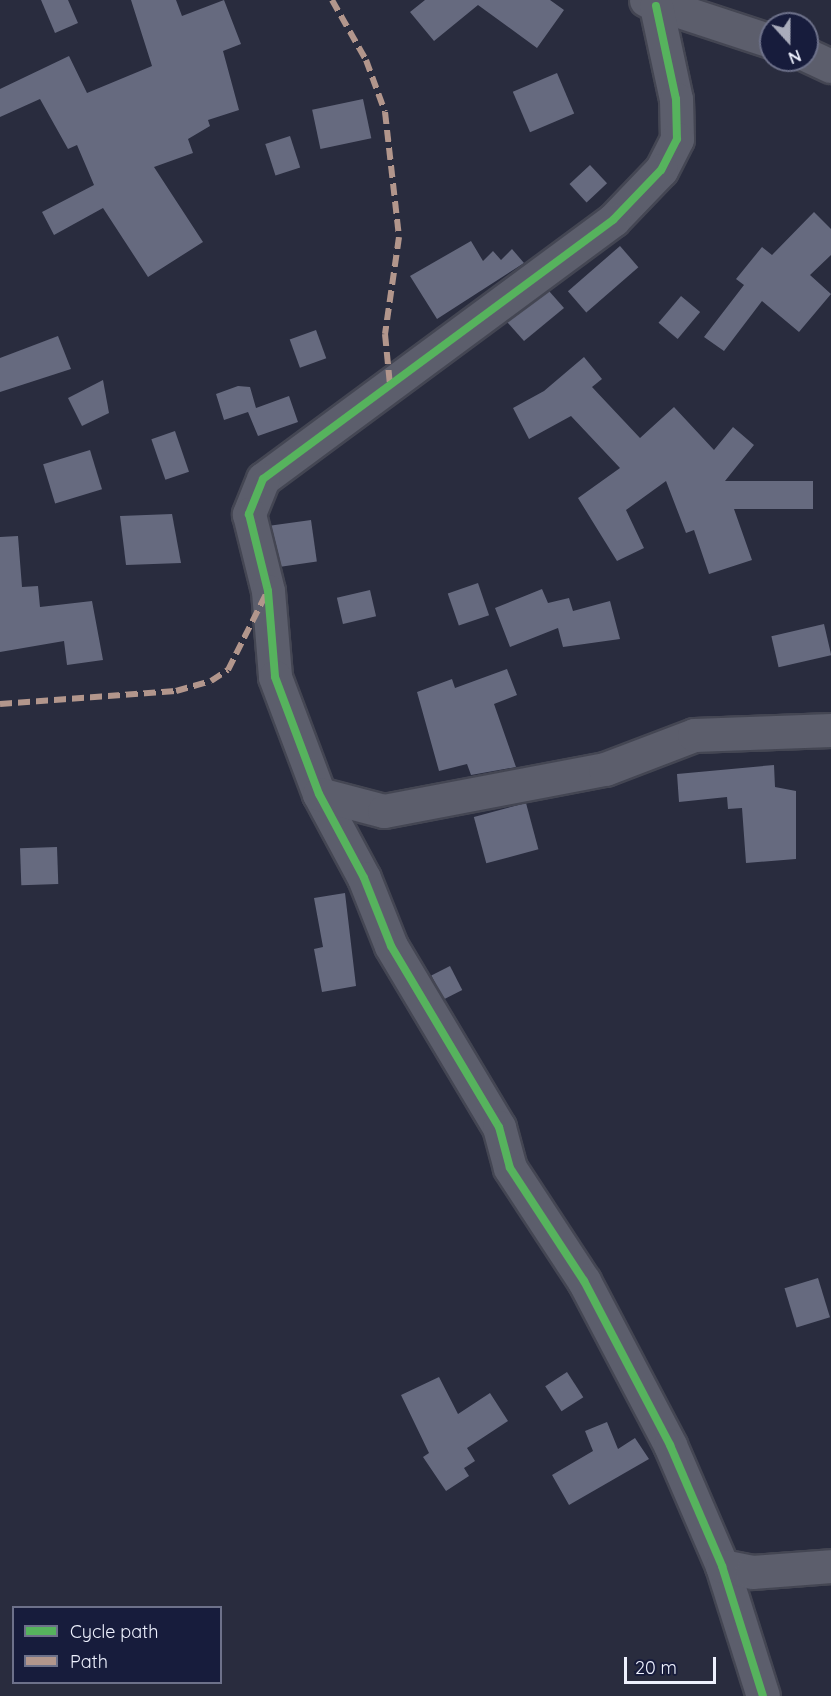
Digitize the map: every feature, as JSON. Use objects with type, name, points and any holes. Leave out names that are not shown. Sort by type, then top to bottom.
[{"type":"street","points":[[759,33],[726,10],[651,3],[676,99],[677,139],[661,171],[613,220],[254,490],[249,514],[268,591],[275,677],[319,794],[364,878],[391,946],[499,1126],[510,1168],[584,1281],[635,1377],[722,1566],[763,1696]]},
{"type":"street","points":[[319,794],[384,811],[605,769],[694,735],[831,730]]},
{"type":"street","points":[[722,1566],[752,1572],[831,1566]]},
{"type":"building","points":[[41,0],[68,0],[78,23],[55,33]]},
{"type":"building","points":[[131,0],[176,0],[182,16],[224,0],[241,44],[223,51],[239,110],[208,120],[210,126],[188,139],[193,153],[154,167],[203,242],[148,277],[103,208],[54,235],[42,212],[94,185],[77,145],[68,149],[40,99],[0,117],[0,89],[69,56],[87,93],[152,66]]},
{"type":"building","points":[[425,0],[550,0],[564,10],[537,48],[478,5],[434,41],[410,12]]},
{"type":"building","points":[[557,73],[574,114],[530,132],[513,92]]},
{"type":"building","points":[[363,99],[371,138],[320,149],[312,110]]},
{"type":"building","points":[[290,136],[300,167],[275,175],[265,144]]},
{"type":"building","points":[[590,165],[607,183],[587,202],[570,184]]},
{"type":"building","points":[[814,212],[831,229],[831,255],[810,275],[831,294],[799,332],[762,301],[724,351],[704,337],[744,285],[736,279],[762,247],[772,255]]},
{"type":"building","points":[[471,241],[483,261],[493,251],[501,260],[512,249],[524,263],[437,319],[410,276]]},
{"type":"building","points":[[620,246],[638,267],[586,312],[568,291]]},
{"type":"building","points":[[549,291],[564,308],[524,341],[507,322]]},
{"type":"building","points":[[681,296],[700,312],[678,339],[659,323]]},
{"type":"building","points":[[316,330],[326,358],[300,368],[290,340]]},
{"type":"building","points":[[58,336],[71,369],[0,392],[0,358]]},
{"type":"building","points":[[584,357],[602,379],[592,387],[640,438],[674,407],[714,450],[733,427],[754,445],[725,481],[813,481],[813,509],[734,509],[752,560],[709,574],[694,530],[686,533],[666,481],[626,510],[644,548],[617,561],[578,498],[620,468],[571,416],[529,439],[513,408],[544,391]]},
{"type":"building","points":[[103,380],[109,413],[82,426],[68,398]]},
{"type":"building","points":[[238,386],[250,387],[256,408],[289,396],[298,422],[258,436],[248,412],[224,420],[216,394]]},
{"type":"building","points":[[175,431],[189,472],[165,480],[151,439]]},
{"type":"building","points":[[90,450],[102,489],[55,504],[43,464]]},
{"type":"building","points":[[172,514],[181,563],[126,565],[120,516]]},
{"type":"building","points":[[311,520],[317,562],[277,567],[271,526]]},
{"type":"building","points":[[18,536],[22,587],[38,586],[40,607],[92,601],[103,660],[67,665],[64,641],[0,652],[0,537]]},
{"type":"building","points":[[478,583],[489,615],[459,626],[448,593]]},
{"type":"building","points":[[542,589],[548,603],[569,598],[573,611],[610,601],[620,639],[563,647],[558,628],[510,647],[495,608]]},
{"type":"building","points":[[370,590],[376,616],[343,624],[337,598]]},
{"type":"building","points":[[824,624],[831,655],[779,667],[771,636]]},
{"type":"building","points":[[507,669],[517,695],[494,704],[516,767],[471,775],[467,764],[439,771],[417,692],[452,679],[455,688]]},
{"type":"building","points":[[774,765],[775,787],[796,791],[796,859],[746,863],[742,808],[728,809],[727,797],[679,802],[677,774]]},
{"type":"building","points":[[526,803],[538,849],[486,863],[474,817]]},
{"type":"building","points":[[57,847],[58,884],[21,885],[20,848]]},
{"type":"building","points":[[345,893],[356,986],[322,992],[314,949],[323,947],[314,898]]},
{"type":"building","points":[[450,966],[462,990],[444,1000],[431,976]]},
{"type":"building","points":[[818,1278],[830,1317],[797,1327],[785,1288]]},
{"type":"building","points":[[567,1372],[583,1397],[562,1411],[545,1386]]},
{"type":"building","points":[[439,1377],[458,1414],[490,1393],[508,1421],[467,1448],[475,1461],[464,1468],[469,1476],[446,1491],[423,1457],[429,1453],[401,1395]]},
{"type":"building","points":[[607,1422],[618,1449],[635,1438],[649,1459],[569,1505],[552,1475],[593,1451],[585,1431]]},
{"type":"marked path","points":[[332,0],[366,60],[385,112],[399,237],[385,334],[390,385]]},
{"type":"marked path","points":[[0,704],[176,691],[211,681],[228,670],[266,594]]},
{"type":"cycle path","points":[[656,6],[676,99],[677,139],[661,170],[613,220],[263,479],[249,514],[268,591],[275,677],[319,794],[364,878],[391,946],[499,1127],[510,1168],[584,1281],[670,1445],[722,1566],[763,1696]]}]
